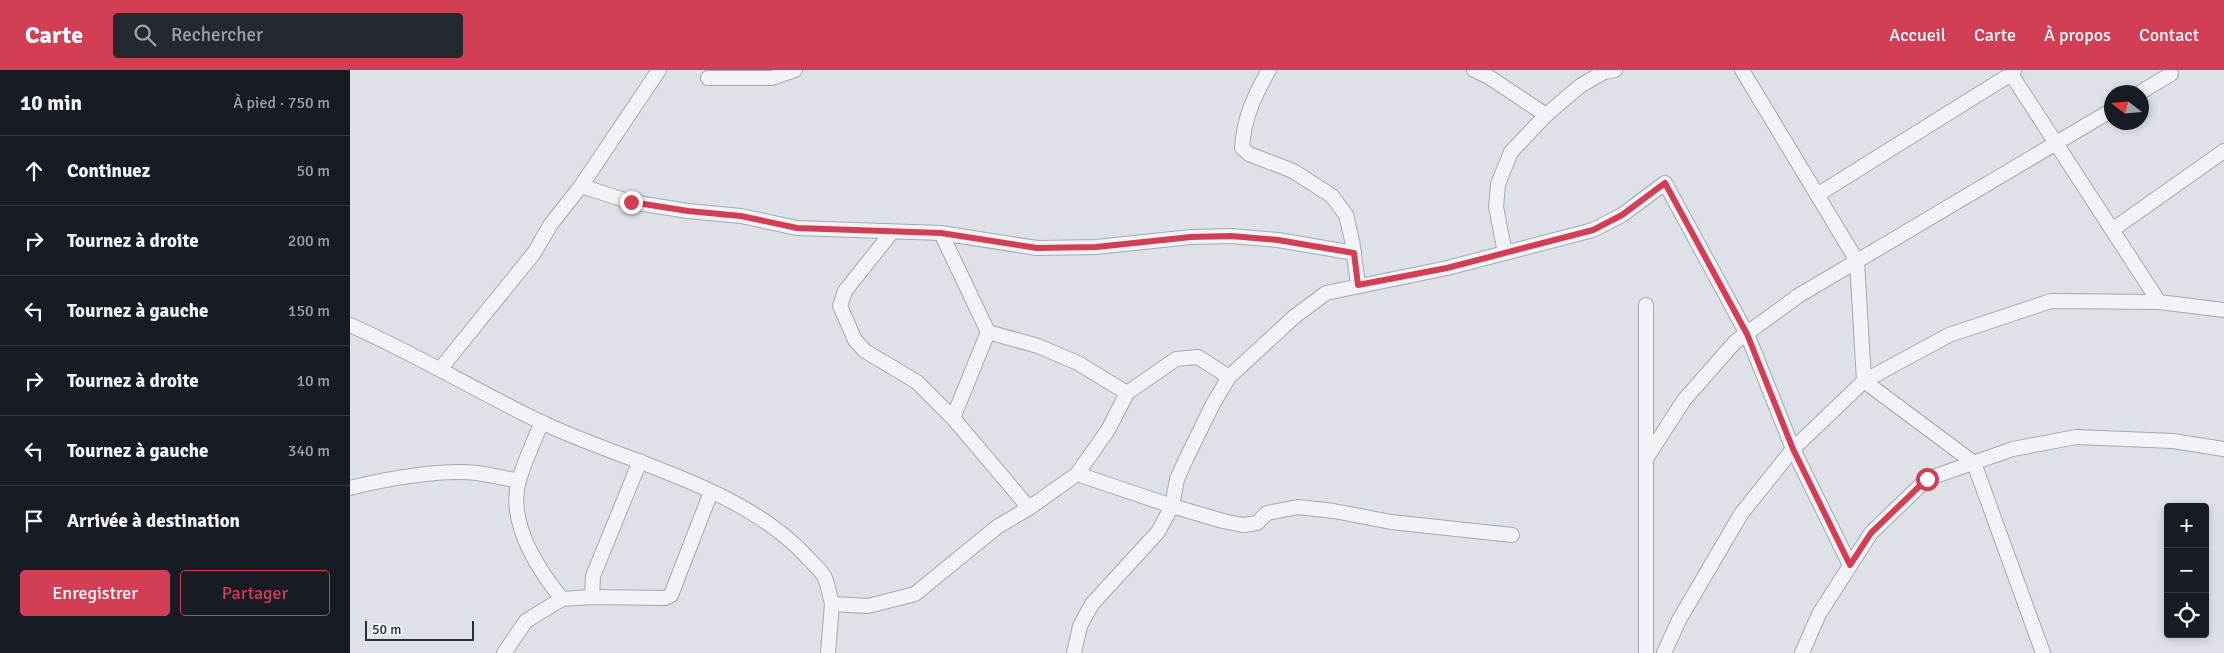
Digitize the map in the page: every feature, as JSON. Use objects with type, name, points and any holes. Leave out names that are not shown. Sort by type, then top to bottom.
[{"type":"street","points":[[708,78],[772,78],[795,70]]},
{"type":"street","points":[[1269,70],[1253,98],[1243,134],[1242,148],[1250,154],[1292,171],[1332,196],[1346,215],[1358,285]]},
{"type":"street","points":[[1474,70],[1546,115]]},
{"type":"street","points":[[1505,253],[1496,207],[1498,184],[1511,152],[1546,115],[1580,86],[1604,72],[1615,70]]},
{"type":"street","points":[[1742,70],[1857,261],[1864,381]]},
{"type":"street","points":[[1818,195],[2012,72],[2159,302]]},
{"type":"street","points":[[441,368],[534,253],[551,224],[581,186],[653,73]]},
{"type":"street","points":[[2149,87],[2171,74]]},
{"type":"street","points":[[1646,459],[1684,400],[1735,342],[1798,296],[2104,115]]},
{"type":"street","points":[[2112,230],[2224,151]]},
{"type":"street","points":[[1074,653],[1080,626],[1092,604],[1158,532],[1172,506],[1178,479],[1213,404],[1229,377],[1294,317],[1326,293],[1447,268],[1593,230],[1622,215],[1665,183],[1747,334],[1793,449],[1850,565]]},
{"type":"street","points":[[581,186],[631,202],[688,211],[741,216],[797,228],[941,233],[1037,248],[1096,247],[1191,237],[1231,236],[1278,240],[1354,253]]},
{"type":"street","points":[[892,232],[844,291],[840,306],[855,340],[865,351],[917,382],[953,418],[1029,508]]},
{"type":"street","points":[[941,233],[988,332],[953,418]]},
{"type":"street","points":[[1664,653],[1679,620],[1741,514],[1793,449],[1864,381],[1949,335],[2051,302],[2159,302],[2224,310]]},
{"type":"street","points":[[1646,305],[1646,653]]},
{"type":"street","points":[[350,325],[441,368],[542,422],[599,448],[640,461],[711,492],[763,521],[799,548],[825,577],[832,604],[831,635],[828,653]]},
{"type":"street","points":[[988,332],[1038,346],[1078,363],[1127,394]]},
{"type":"street","points":[[832,604],[868,606],[915,594],[997,527],[1029,508],[1077,474],[1108,430],[1127,394],[1176,359],[1198,357],[1229,377]]},
{"type":"street","points":[[1864,381],[1974,462],[2043,653]]},
{"type":"street","points":[[542,422],[519,481],[518,516],[524,538],[549,582],[562,599]]},
{"type":"street","points":[[1802,653],[1819,614],[1871,533],[1927,479],[2014,449],[2076,437],[2173,441],[2224,449]]},
{"type":"street","points":[[592,597],[593,576],[640,461]]},
{"type":"street","points":[[350,488],[434,474],[475,473],[519,481]]},
{"type":"street","points":[[1077,474],[1172,506],[1243,525],[1257,523],[1267,513],[1298,507],[1334,511],[1390,522],[1512,535]]},
{"type":"street","points":[[504,653],[526,621],[562,599],[592,597],[665,598],[671,595],[711,492]]},
{"type":"route","points":[[631,202],[688,211],[741,216],[797,228],[941,233],[1037,248],[1096,247],[1191,237],[1231,236],[1278,240],[1354,253],[1358,285],[1447,268],[1593,230],[1622,215],[1665,183],[1747,334],[1793,449],[1850,565],[1871,533],[1927,479]]}]
